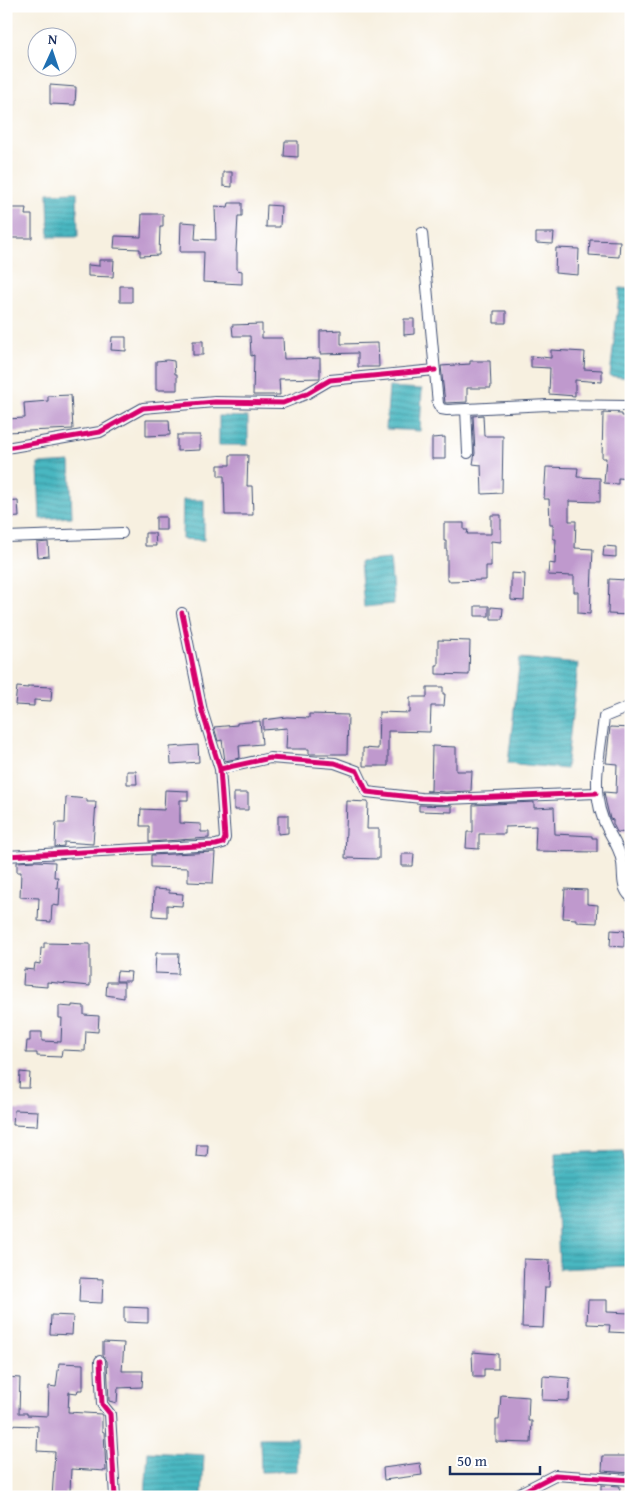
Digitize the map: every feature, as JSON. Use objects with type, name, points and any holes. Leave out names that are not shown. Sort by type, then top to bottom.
[{"type":"street","points":[[422,233],[438,404],[441,409],[556,405],[631,406]]},
{"type":"street","points":[[6,448],[100,432],[143,408],[215,402],[283,404],[306,394],[330,380],[435,370]]},
{"type":"street","points":[[466,409],[468,452]]},
{"type":"street","points":[[6,537],[122,533]]},
{"type":"street","points":[[6,856],[216,845],[223,843],[226,838],[220,769],[202,711],[182,613]]},
{"type":"street","points":[[631,706],[604,717],[596,793],[602,817],[620,854],[623,882],[628,896],[631,897]]},
{"type":"street","points":[[220,769],[270,758],[335,762],[357,771],[367,792],[421,798],[596,793]]},
{"type":"street","points":[[100,1361],[102,1404],[110,1414],[115,1497]]},
{"type":"street","points":[[512,1497],[554,1475],[631,1480]]},
{"type":"water","points":[[77,192],[78,237],[49,237],[48,193]]},
{"type":"water","points":[[620,288],[631,289],[631,378],[610,376]]},
{"type":"water","points":[[389,387],[422,389],[420,431],[386,429]]},
{"type":"water","points":[[219,416],[248,417],[248,445],[219,445]]},
{"type":"water","points":[[70,462],[72,517],[40,519],[38,464]]},
{"type":"water","points":[[183,500],[204,500],[204,540],[182,539]]},
{"type":"water","points":[[390,559],[394,604],[364,607],[360,562]]},
{"type":"water","points":[[520,658],[578,664],[566,769],[508,763]]},
{"type":"water","points":[[624,1151],[628,1266],[559,1269],[555,1153]]},
{"type":"water","points":[[260,1438],[297,1438],[297,1471],[261,1472]]},
{"type":"water","points":[[148,1452],[204,1455],[202,1497],[145,1497]]},
{"type":"building","points":[[50,85],[76,87],[75,105],[50,104]]},
{"type":"building","points":[[285,141],[298,141],[298,157],[284,156]]},
{"type":"building","points":[[223,172],[232,172],[232,187],[223,186]]},
{"type":"building","points":[[229,203],[242,203],[242,216],[238,216],[236,252],[237,270],[242,271],[242,284],[203,282],[204,252],[180,252],[181,222],[196,223],[195,239],[216,240],[215,206],[228,207]]},
{"type":"building","points":[[267,205],[281,206],[280,227],[266,227]]},
{"type":"building","points":[[6,208],[26,208],[25,215],[32,215],[32,238],[6,238]]},
{"type":"building","points":[[142,214],[163,214],[163,227],[160,227],[159,255],[140,256],[140,249],[114,248],[115,236],[141,237]]},
{"type":"building","points":[[536,233],[554,233],[553,244],[536,243]]},
{"type":"building","points":[[590,240],[620,241],[619,257],[589,255]]},
{"type":"building","points":[[556,248],[579,249],[578,275],[555,273]]},
{"type":"building","points":[[99,260],[114,260],[113,277],[88,276],[88,265],[99,266]]},
{"type":"building","points":[[120,286],[132,286],[132,302],[120,302]]},
{"type":"building","points":[[494,311],[506,311],[506,323],[494,323]]},
{"type":"building","points":[[404,319],[414,319],[414,334],[404,335]]},
{"type":"building","points":[[262,324],[262,338],[283,338],[284,359],[320,358],[320,378],[279,379],[280,395],[253,395],[254,355],[251,356],[250,336],[233,336],[232,325]]},
{"type":"building","points":[[341,330],[341,344],[378,343],[379,367],[358,367],[358,353],[320,354],[320,331]]},
{"type":"building","points":[[112,337],[126,337],[126,351],[111,350]]},
{"type":"building","points":[[193,341],[203,341],[203,355],[193,355]]},
{"type":"building","points":[[551,350],[585,352],[584,369],[602,370],[602,382],[575,380],[575,396],[549,394],[550,368],[531,367],[531,356],[551,358]]},
{"type":"building","points":[[156,361],[174,361],[175,374],[177,374],[177,390],[156,390]]},
{"type":"building","points":[[470,361],[490,361],[491,388],[467,388],[467,402],[445,403],[441,366],[470,364]]},
{"type":"building","points":[[71,395],[73,429],[6,432],[6,419],[25,418],[24,403],[48,401],[48,396]]},
{"type":"building","points":[[603,413],[631,416],[631,479],[618,478],[618,484],[604,483],[606,458],[602,458]]},
{"type":"building","points":[[483,415],[484,436],[503,436],[502,493],[482,494],[481,465],[473,464],[475,453],[473,416]]},
{"type":"building","points":[[146,420],[169,420],[170,435],[146,436]]},
{"type":"building","points":[[177,435],[200,435],[200,450],[177,451]]},
{"type":"building","points":[[445,437],[445,459],[432,459],[432,438]]},
{"type":"building","points":[[230,455],[248,455],[247,486],[252,486],[253,515],[225,515],[224,476],[218,476],[218,465],[230,465]]},
{"type":"building","points":[[546,467],[578,468],[577,477],[600,478],[600,502],[569,501],[569,521],[576,521],[575,548],[593,549],[590,614],[578,613],[578,592],[574,592],[574,576],[548,575],[549,563],[555,564],[556,539],[553,539],[553,524],[550,524],[549,499],[544,499]]},
{"type":"building","points":[[18,501],[19,517],[8,518],[6,502]]},
{"type":"building","points":[[491,515],[501,515],[501,542],[491,541],[491,566],[486,566],[486,580],[448,581],[444,523],[464,523],[464,530],[468,530],[467,534],[491,534]]},
{"type":"building","points":[[156,517],[166,517],[166,530],[156,530]]},
{"type":"building","points":[[145,533],[155,533],[156,546],[145,546]]},
{"type":"building","points":[[48,542],[49,556],[38,557],[37,543]]},
{"type":"building","points":[[604,546],[616,547],[616,557],[603,556]]},
{"type":"building","points":[[511,573],[525,574],[524,601],[511,600]]},
{"type":"building","points":[[609,579],[626,580],[626,598],[631,598],[631,615],[608,614]]},
{"type":"building","points":[[475,606],[489,606],[489,616],[475,616]]},
{"type":"building","points":[[491,607],[503,608],[502,619],[491,619]]},
{"type":"building","points":[[438,640],[470,641],[469,675],[436,674]]},
{"type":"building","points":[[28,686],[52,687],[51,701],[34,700],[34,706],[15,705],[17,687],[28,688]]},
{"type":"building","points":[[427,687],[443,687],[443,694],[445,694],[444,706],[431,706],[430,732],[388,731],[388,766],[363,766],[363,748],[378,749],[379,712],[410,713],[410,697],[427,697]]},
{"type":"building","points":[[309,714],[348,715],[347,754],[309,754],[309,749],[286,749],[287,728],[263,730],[263,720],[287,717],[309,718]]},
{"type":"building","points":[[260,721],[262,744],[239,746],[240,758],[225,761],[222,740],[218,741],[214,727]]},
{"type":"building","points":[[610,727],[631,728],[631,833],[617,832],[613,820],[610,819],[606,803],[604,792],[616,793],[617,764],[606,763]]},
{"type":"building","points":[[198,745],[199,762],[171,764],[170,747]]},
{"type":"building","points":[[432,746],[456,747],[456,771],[472,771],[471,791],[446,792],[426,791],[431,791]]},
{"type":"building","points":[[127,771],[136,771],[137,784],[127,784]]},
{"type":"building","points":[[165,790],[188,791],[188,800],[180,800],[180,823],[201,824],[201,832],[209,832],[209,838],[149,842],[149,826],[140,826],[141,809],[164,810]]},
{"type":"building","points":[[234,793],[248,793],[248,810],[234,810]]},
{"type":"building","points":[[66,797],[96,802],[93,844],[64,842],[64,846],[55,847],[56,823],[65,823]]},
{"type":"building","points":[[347,801],[368,802],[367,829],[379,829],[379,859],[345,858]]},
{"type":"building","points":[[534,802],[534,808],[554,807],[555,834],[592,836],[592,838],[597,838],[597,852],[535,851],[536,826],[505,827],[505,834],[479,834],[479,849],[466,848],[467,832],[473,832],[473,805]]},
{"type":"building","points":[[419,805],[452,806],[452,812],[419,811]]},
{"type":"building","points":[[278,815],[288,815],[288,833],[278,834]]},
{"type":"building","points":[[215,852],[213,883],[188,882],[188,868],[151,867],[151,855]]},
{"type":"building","points":[[402,854],[414,854],[413,866],[402,866]]},
{"type":"building","points":[[17,862],[55,862],[54,877],[58,877],[57,888],[60,888],[59,906],[52,905],[51,922],[38,921],[39,898],[20,897],[21,872],[17,872]]},
{"type":"building","points":[[154,889],[169,890],[169,893],[183,894],[182,906],[167,905],[167,917],[153,916]]},
{"type":"building","points":[[565,889],[587,890],[587,904],[598,905],[597,923],[576,922],[576,919],[563,918]]},
{"type":"building","points":[[611,930],[625,931],[624,947],[610,946]]},
{"type":"building","points":[[44,943],[90,944],[90,986],[47,982],[47,987],[23,985],[24,969],[34,970],[35,963],[40,964],[41,948],[44,948]]},
{"type":"building","points":[[156,953],[179,953],[178,974],[155,973]]},
{"type":"building","points":[[117,971],[131,972],[130,981],[116,981]]},
{"type":"building","points":[[107,982],[124,982],[124,998],[106,995]]},
{"type":"building","points":[[72,1005],[84,1006],[84,1015],[99,1016],[98,1032],[86,1031],[85,1051],[62,1050],[61,1057],[37,1056],[37,1053],[26,1053],[27,1041],[30,1041],[30,1032],[42,1032],[42,1041],[61,1042],[62,1018],[59,1018],[59,1006],[72,1007]]},
{"type":"building","points":[[20,1072],[30,1073],[29,1088],[19,1088]]},
{"type":"building","points":[[14,1110],[38,1111],[37,1126],[13,1125]]},
{"type":"building","points":[[197,1145],[208,1145],[207,1157],[196,1156]]},
{"type":"building","points":[[524,1259],[550,1260],[549,1287],[545,1287],[543,1328],[522,1327]]},
{"type":"building","points":[[80,1278],[103,1279],[102,1303],[79,1302]]},
{"type":"building","points":[[588,1300],[607,1300],[607,1312],[630,1313],[630,1333],[609,1332],[610,1325],[587,1324]]},
{"type":"building","points":[[124,1307],[148,1308],[148,1323],[124,1322]]},
{"type":"building","points":[[51,1315],[73,1316],[72,1335],[50,1334]]},
{"type":"building","points":[[103,1342],[124,1343],[122,1371],[143,1371],[142,1387],[118,1388],[117,1403],[109,1401],[107,1361],[103,1355]]},
{"type":"building","points":[[472,1352],[498,1354],[498,1369],[484,1369],[484,1377],[473,1377]]},
{"type":"building","points":[[59,1363],[83,1364],[83,1390],[78,1390],[77,1393],[69,1392],[68,1412],[101,1414],[106,1471],[71,1469],[70,1491],[66,1491],[66,1497],[52,1497],[55,1452],[37,1451],[38,1426],[6,1425],[6,1377],[20,1378],[19,1413],[48,1416],[49,1386],[56,1387]]},
{"type":"building","points":[[543,1376],[570,1378],[569,1401],[542,1400]]},
{"type":"building","points":[[501,1395],[529,1397],[528,1421],[532,1421],[531,1443],[496,1442],[496,1420],[499,1420]]},
{"type":"building","points":[[603,1456],[631,1456],[631,1473],[602,1471]]},
{"type":"building","points":[[420,1463],[422,1475],[384,1480],[383,1468]]},
{"type":"building","points":[[601,1485],[620,1486],[619,1497],[601,1497]]},
{"type":"cycle path","points":[[6,448],[100,432],[143,408],[215,402],[283,403],[306,394],[330,380],[435,370]]},
{"type":"cycle path","points":[[6,856],[216,845],[223,843],[225,838],[220,769],[202,711],[182,613]]},
{"type":"cycle path","points":[[220,769],[270,758],[335,763],[357,771],[367,792],[421,798],[446,799],[596,793]]},
{"type":"cycle path","points":[[100,1361],[102,1404],[110,1414],[115,1497]]},
{"type":"cycle path","points":[[512,1497],[555,1475],[631,1480]]}]
